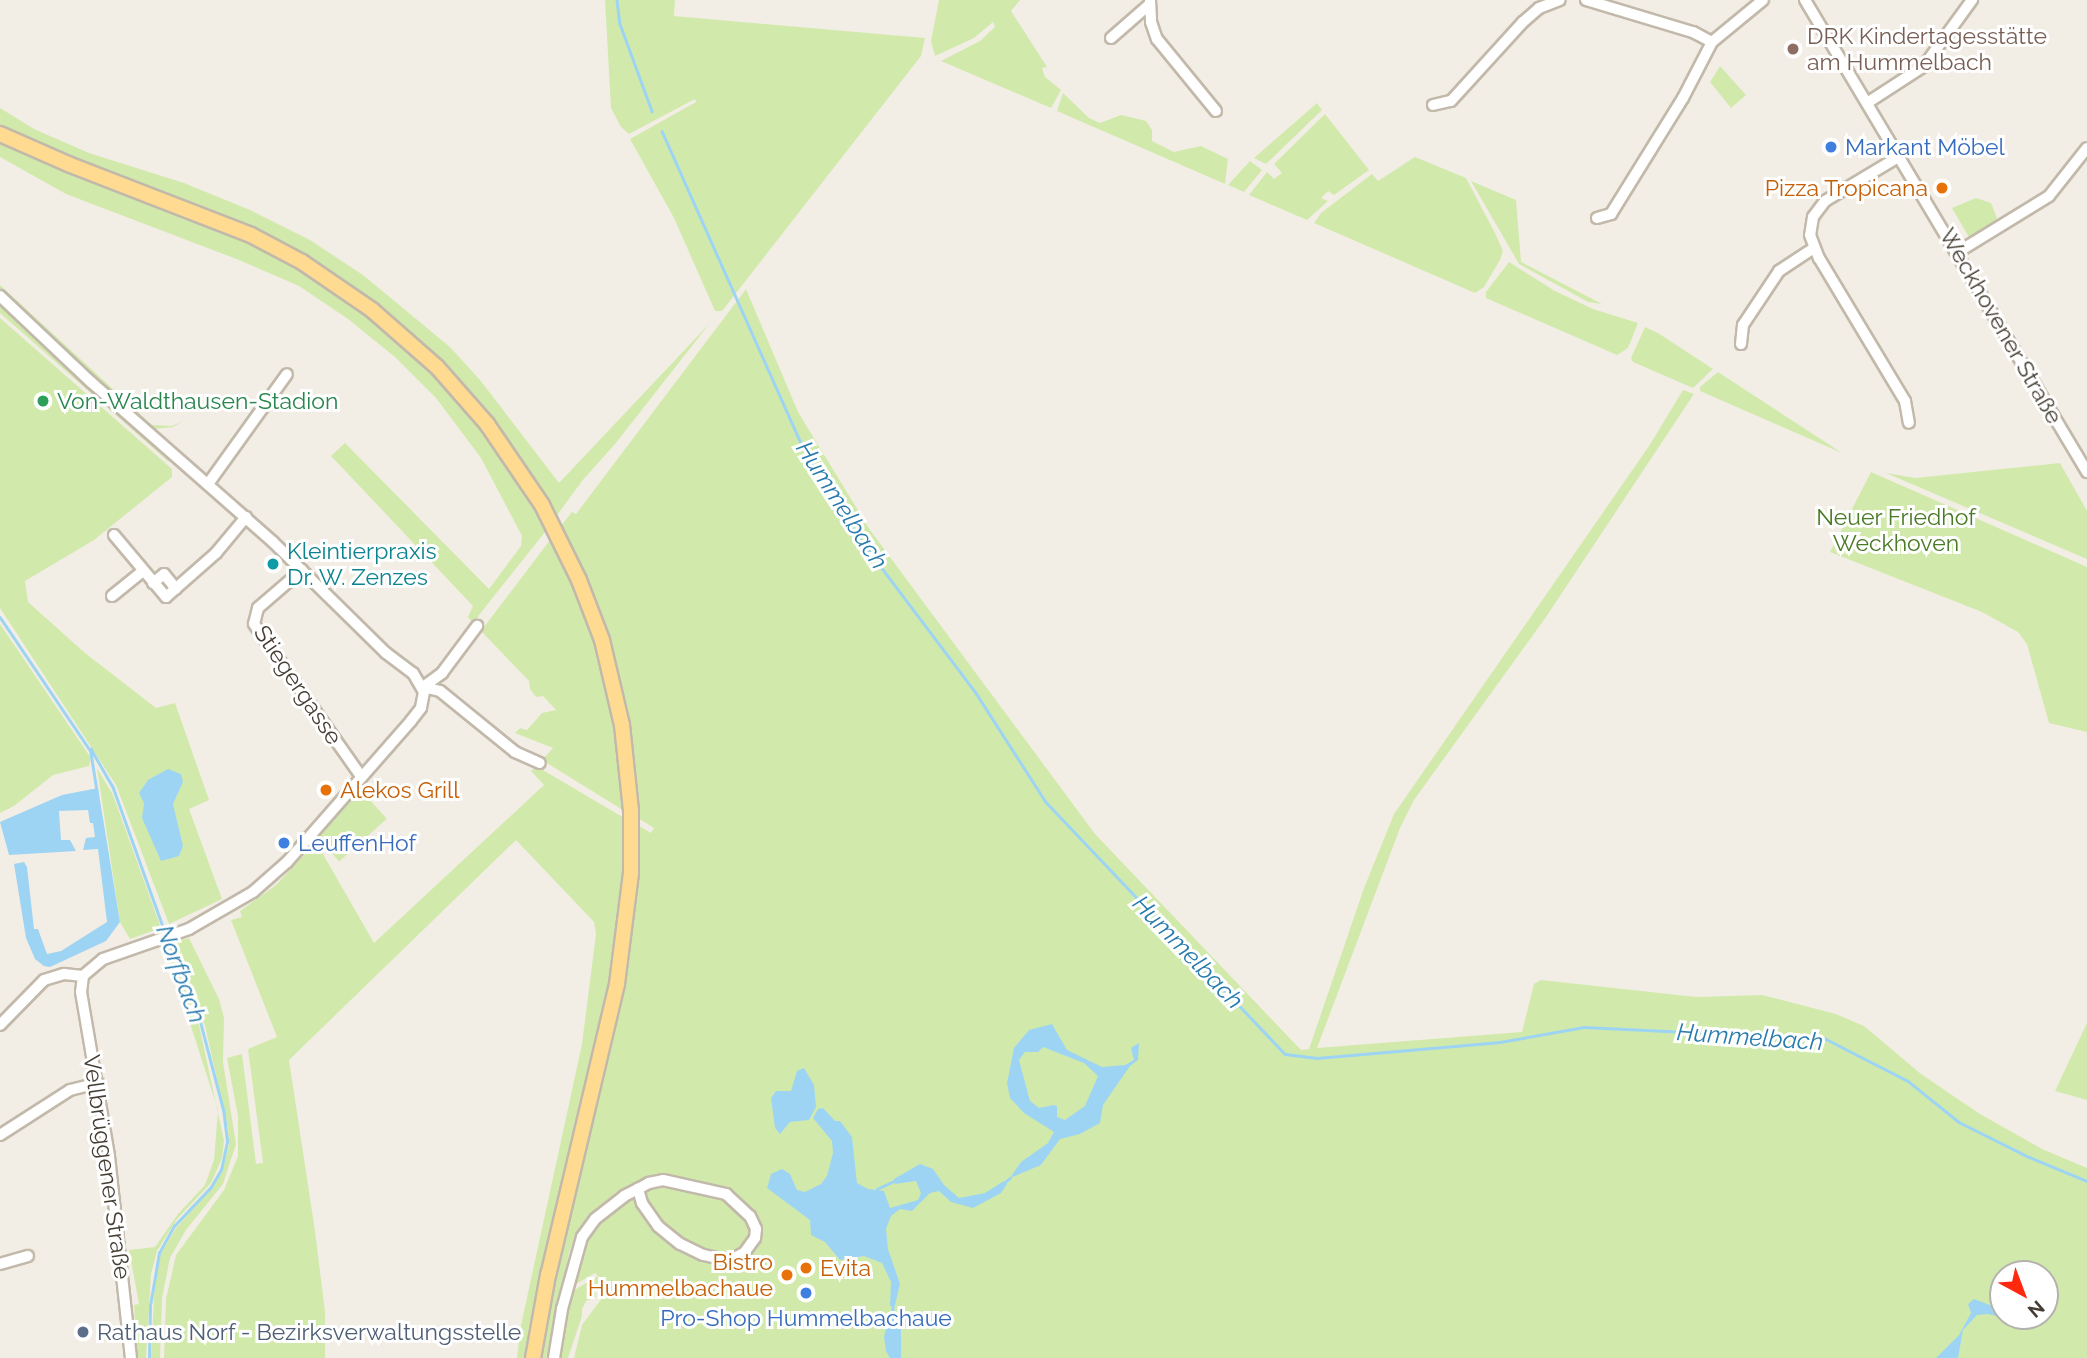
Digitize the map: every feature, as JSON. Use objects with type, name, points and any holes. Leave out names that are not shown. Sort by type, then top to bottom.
[{"type":"main road","points":[[0,134],[68,164],[251,235],[302,262],[372,310],[437,367],[487,424],[542,505],[579,580],[602,640],[622,725],[631,811],[631,873],[617,984],[548,1275],[533,1358]]},
{"type":"street","points":[[1433,105],[1451,101],[1523,22],[1539,8],[1560,0]]},
{"type":"street","points":[[1586,0],[1693,32],[1712,42]]},
{"type":"street","points":[[1597,218],[1611,214],[1670,119],[1712,42],[1763,0]]},
{"type":"street","name":"Weckhovener Straße","points":[[1805,0],[1958,251],[2087,472]]},
{"type":"street","points":[[1867,103],[1929,61],[1972,0]]},
{"type":"street","points":[[1111,37],[1150,2]]},
{"type":"street","points":[[1150,2],[1151,22],[1157,39],[1216,111]]},
{"type":"street","points":[[1958,251],[2043,200],[2087,148]]},
{"type":"street","points":[[1899,156],[1820,206],[1810,230],[1814,248],[1905,401],[1909,423]]},
{"type":"street","points":[[1741,344],[1742,326],[1779,271],[1814,248]]},
{"type":"street","points":[[0,296],[91,382],[302,569],[386,653],[416,676],[423,693]]},
{"type":"street","points":[[208,484],[288,374]]},
{"type":"street","points":[[114,535],[166,597],[216,553],[246,517]]},
{"type":"street","name":"Stiegergasse","points":[[302,569],[258,608],[254,624],[360,775]]},
{"type":"street","points":[[112,596],[143,571]]},
{"type":"street","points":[[0,1025],[44,980],[64,974],[83,976],[103,959],[165,938],[225,911],[274,874],[418,712],[423,693],[442,673],[477,626]]},
{"type":"street","points":[[423,693],[440,691],[515,752],[540,763]]},
{"type":"street","name":"Vellbrüggener Straße","points":[[83,976],[81,992],[97,1083],[131,1358]]},
{"type":"street","points":[[0,1135],[70,1090],[97,1083]]},
{"type":"street","points":[[554,1358],[562,1309],[582,1237],[598,1216],[638,1189],[663,1180],[726,1194],[750,1216],[756,1229],[755,1237],[744,1253],[734,1258],[721,1259],[703,1255],[680,1244],[658,1226],[642,1203],[638,1189]]},
{"type":"street","points":[[0,1264],[28,1256]]},
{"type":"green space","points":[[605,0],[675,0],[674,16],[925,38],[921,56],[722,311],[715,311],[674,218],[630,139],[696,102],[695,99],[629,134],[621,127],[611,108]]},
{"type":"green space","points":[[939,0],[1020,0],[1011,11],[1047,67],[1042,68],[1045,77],[1061,90],[1051,108],[941,61],[980,41],[995,27],[993,22],[974,38],[935,56],[931,41]]},
{"type":"green space","points":[[1720,66],[1746,95],[1731,108],[1710,82]]},
{"type":"green space","points":[[1063,93],[1089,118],[1100,123],[1121,115],[1146,121],[1152,130],[1152,141],[1174,152],[1201,146],[1228,159],[1225,184],[1057,111]]},
{"type":"green space","points":[[1317,103],[1322,110],[1266,164],[1254,158]]},
{"type":"green space","points":[[0,108],[34,129],[89,153],[184,183],[250,210],[310,240],[363,275],[450,347],[480,380],[559,483],[710,323],[555,518],[500,433],[446,369],[233,221],[19,137],[0,125]]},
{"type":"green space","points":[[1325,114],[1369,170],[1334,195],[1328,191],[1321,198],[1328,201],[1307,220],[1249,195],[1267,172],[1274,179],[1282,173],[1274,164]]},
{"type":"green space","points":[[0,141],[155,201],[276,253],[353,301],[415,352],[479,421],[549,527],[479,615],[475,625],[468,617],[473,606],[331,456],[345,443],[489,589],[521,546],[522,536],[481,458],[436,398],[395,357],[348,319],[299,286],[239,260],[66,194],[0,157]]},
{"type":"green space","points":[[1415,157],[1466,178],[1503,251],[1484,287],[1475,293],[1314,223],[1321,213],[1372,174],[1378,181]]},
{"type":"green space","points":[[1250,161],[1262,170],[1244,192],[1228,185]]},
{"type":"green space","points":[[1471,181],[1516,200],[1521,262],[1602,304],[1588,302],[1519,264]]},
{"type":"green space","points":[[1976,198],[1991,203],[1997,218],[1994,224],[1970,239],[1952,208]]},
{"type":"green space","points":[[1509,262],[1555,291],[1593,309],[1638,323],[1628,348],[1617,355],[1486,298],[1486,292]]},
{"type":"green space","points":[[0,285],[152,425],[172,426],[183,421],[173,427],[152,429],[55,343],[0,290]]},
{"type":"green space","points":[[746,289],[798,412],[870,530],[1095,834],[1301,1050],[1309,1049],[1364,888],[1394,814],[1649,446],[1683,390],[1694,394],[1546,617],[1414,800],[1400,828],[1317,1048],[1522,1032],[1534,984],[1541,980],[1696,997],[1762,995],[1836,1014],[1864,1026],[1921,1074],[1980,1114],[2042,1149],[2087,1168],[2087,1358],[574,1358],[582,1325],[611,1286],[605,1278],[595,1290],[596,1297],[586,1301],[582,1309],[568,1358],[558,1358],[562,1352],[559,1343],[564,1337],[562,1335],[571,1292],[598,1276],[595,1273],[576,1284],[584,1256],[580,1253],[588,1220],[576,1232],[569,1253],[548,1358],[539,1358],[546,1311],[613,1032],[636,824],[651,833],[654,828],[636,817],[629,737],[560,527],[572,512],[576,514]]},
{"type":"green space","points":[[0,301],[172,459],[169,462],[0,313]]},
{"type":"green space","points":[[0,318],[172,469],[172,477],[94,540],[25,581],[28,602],[85,653],[156,708],[175,703],[209,800],[189,809],[222,899],[169,924],[116,785],[0,608]]},
{"type":"green space","points":[[1645,327],[1713,369],[1693,388],[1633,362],[1631,358]]},
{"type":"green space","points":[[1718,372],[1842,453],[1700,391],[1700,387]]},
{"type":"green space","points":[[2060,463],[2087,511],[2087,559],[1886,473],[1915,478]]},
{"type":"green space","name":"Neuer Friedhof Weckhoven","points":[[1871,472],[2087,567],[2087,732],[2049,723],[2027,644],[2018,632],[1982,612],[1830,552]]},
{"type":"green space","points":[[553,536],[591,625],[612,700],[626,812],[542,760],[553,748],[515,733],[520,728],[527,730],[542,713],[556,710],[543,696],[536,697],[530,689],[529,681],[481,631]]},
{"type":"green space","points":[[0,624],[91,758],[89,766],[53,775],[14,806],[0,813]]},
{"type":"green space","points":[[536,766],[626,819],[625,878],[614,976],[528,1358],[517,1358],[520,1330],[582,1044],[596,934],[594,922],[516,840],[289,1060],[325,1312],[325,1358],[164,1358],[166,1299],[176,1255],[224,1190],[238,1156],[238,1116],[227,1058],[242,1054],[256,1164],[263,1163],[248,1049],[277,1037],[231,920],[242,917],[240,911],[276,885],[316,842],[374,943],[544,785],[531,771]]},
{"type":"green space","points":[[97,768],[113,795],[161,928],[130,939],[120,922]]},
{"type":"green space","points":[[360,789],[387,819],[339,862],[312,832]]},
{"type":"green space","points":[[189,938],[219,999],[224,1018],[223,1062],[236,1144],[223,1184],[186,1230],[170,1258],[162,1298],[160,1358],[151,1358],[155,1278],[160,1255],[176,1228],[214,1185],[224,1165],[229,1145],[228,1129],[205,1026],[172,943]]},
{"type":"green space","points":[[168,945],[199,1025],[216,1104],[165,946]]},
{"type":"green space","points":[[2087,1023],[2087,1100],[2055,1091]]},
{"type":"green space","points":[[218,1112],[224,1141],[222,1158],[211,1183],[177,1219],[157,1251],[151,1274],[146,1358],[137,1358],[134,1305],[139,1304],[129,1250],[155,1247],[178,1214],[205,1185],[214,1160]]},
{"type":"water","points":[[168,769],[181,774],[183,782],[173,804],[183,846],[179,856],[161,861],[142,818],[144,803],[139,793],[148,780]]},
{"type":"water","points":[[98,788],[120,922],[106,941],[50,967],[44,966],[35,959],[26,938],[14,864],[24,862],[27,867],[34,929],[38,929],[47,954],[61,951],[107,922],[98,849],[83,850],[86,838],[95,837],[93,823],[90,823],[88,810],[59,811],[61,840],[70,840],[76,851],[9,855],[0,822],[62,795]]},
{"type":"water","points":[[1052,1024],[1067,1050],[1102,1067],[1125,1065],[1134,1060],[1131,1048],[1139,1043],[1138,1060],[1130,1066],[1103,1105],[1100,1123],[1080,1134],[1060,1139],[1041,1165],[1010,1178],[1021,1162],[1048,1143],[1054,1132],[1024,1113],[1010,1098],[1007,1083],[1014,1048],[1029,1030]],"holes":[[[1043,1047],[1084,1063],[1098,1076],[1085,1106],[1065,1120],[1057,1117],[1057,1106],[1039,1108],[1030,1101],[1019,1060],[1025,1052],[1038,1052]]]},
{"type":"water","points":[[804,1068],[814,1085],[816,1107],[809,1120],[790,1122],[780,1134],[775,1128],[771,1098],[776,1091],[791,1091],[797,1071]]},
{"type":"water","points":[[823,1108],[835,1121],[840,1121],[852,1137],[857,1183],[868,1189],[884,1191],[890,1208],[918,1200],[921,1193],[916,1181],[895,1184],[894,1179],[920,1164],[933,1169],[944,1185],[959,1198],[985,1193],[1004,1181],[1007,1184],[1001,1193],[973,1208],[951,1202],[939,1191],[930,1193],[912,1211],[900,1209],[891,1216],[886,1229],[888,1249],[900,1284],[895,1305],[890,1306],[891,1282],[882,1263],[864,1256],[840,1260],[825,1242],[811,1235],[810,1220],[767,1188],[771,1174],[782,1169],[790,1174],[797,1190],[805,1192],[821,1184],[827,1176],[833,1153],[832,1141],[813,1118],[818,1109]]},
{"type":"water","points":[[1974,1299],[1989,1305],[1989,1314],[1977,1315],[1963,1330],[1958,1358],[1936,1358],[1959,1335],[1971,1313],[1968,1304]]},
{"type":"water","points":[[890,1312],[895,1312],[894,1320],[901,1326],[901,1358],[890,1358],[886,1351],[884,1337]]},
{"type":"waterway","name":"Hummelbach","points":[[617,0],[620,24],[652,111]]},
{"type":"waterway","name":"Hummelbach","points":[[662,131],[802,446],[854,531],[976,693],[1046,802],[1285,1054],[1317,1058],[1500,1042],[1584,1027],[1826,1039],[1908,1081],[1959,1122],[2029,1157],[2087,1181]]},
{"type":"waterway","name":"Norfbach","points":[[0,617],[92,753],[91,749],[113,787],[165,932]]},
{"type":"waterway","points":[[91,753],[97,792]]},
{"type":"waterway","name":"Norfbach","points":[[149,1358],[150,1306],[159,1253],[174,1226],[211,1187],[221,1170],[227,1141],[223,1110],[196,1006],[167,938]]},
{"type":"waterway","points":[[1005,1182],[1010,1178]]},
{"type":"waterway","points":[[877,1189],[894,1181]]},
{"type":"waterway","points":[[893,1305],[893,1313]]},
{"type":"place","name":"DRK Kindertagesstätte am Hummelbach","points":[[1793,49]]},
{"type":"place","name":"Markant Möbel","points":[[1831,147]]},
{"type":"place","name":"Pizza Tropicana","points":[[1942,188]]},
{"type":"place","name":"Von-Waldthausen-Stadion","points":[[43,401]]},
{"type":"place","name":"Kleintierpraxis Dr. W. Zenzes","points":[[273,564]]},
{"type":"place","name":"Alekos Grill","points":[[326,790]]},
{"type":"place","name":"LeuffenHof","points":[[284,843]]},
{"type":"place","name":"Evita","points":[[806,1268]]},
{"type":"place","name":"Bistro Hummelbachaue","points":[[787,1275]]},
{"type":"place","name":"Pro-Shop Hummelbachaue","points":[[806,1293]]},
{"type":"place","name":"Rathaus Norf - Bezirksverwaltungsstelle","points":[[83,1332]]}]
